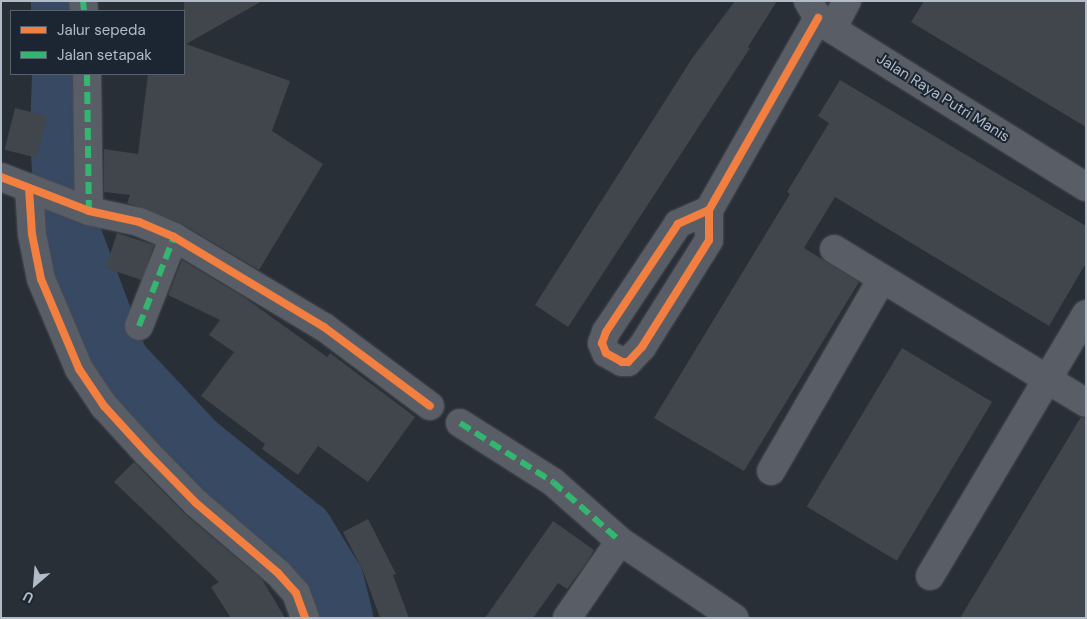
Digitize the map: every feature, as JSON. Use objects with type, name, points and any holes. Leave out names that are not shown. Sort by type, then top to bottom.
[{"type":"street","points":[[709,210],[678,224],[606,332],[602,343],[606,353],[622,362],[635,357],[709,240],[709,210],[819,16],[847,1]]},
{"type":"street","name":"Jalan Raya Putri Manis","points":[[819,16],[1086,187]]},
{"type":"street","points":[[82,208],[87,75]]},
{"type":"street","points":[[1,177],[82,208],[139,222],[174,237],[324,327],[430,406]]},
{"type":"street","points":[[37,191],[32,234],[41,279],[79,369],[104,406],[147,453],[196,503],[278,573],[296,593],[305,618]]},
{"type":"street","points":[[139,326],[174,237]]},
{"type":"street","points":[[834,249],[1086,403]]},
{"type":"street","points":[[772,471],[882,279]]},
{"type":"street","points":[[930,576],[1086,314]]},
{"type":"street","points":[[460,423],[552,482],[620,541],[734,618]]},
{"type":"street","points":[[567,618],[620,541]]},
{"type":"building","points":[[184,1],[262,1],[186,44],[290,81],[272,131],[323,164],[259,270],[180,223],[127,203],[130,195],[104,192],[104,149],[138,154],[148,75],[185,75]]},
{"type":"building","points":[[735,1],[777,1],[748,47],[750,48],[568,327],[535,305],[693,57]]},
{"type":"building","points":[[924,1],[1086,1],[1086,127],[911,22]]},
{"type":"building","points":[[840,80],[1086,226],[1086,263],[1049,326],[835,197],[804,248],[859,282],[744,471],[654,418],[790,194],[787,192],[829,123],[818,116]]},
{"type":"building","points":[[15,108],[47,116],[37,158],[5,150]]},
{"type":"building","points":[[117,233],[154,245],[143,280],[106,268]]},
{"type":"building","points":[[182,260],[244,297],[327,357],[330,353],[415,417],[368,482],[318,446],[298,475],[262,449],[265,444],[201,396],[234,352],[209,335],[220,320],[168,295]]},
{"type":"building","points":[[902,348],[992,402],[897,561],[807,507]]},
{"type":"building","points":[[1081,417],[1086,419],[1086,618],[960,618]]},
{"type":"building","points":[[134,462],[186,515],[262,579],[285,618],[231,618],[211,587],[219,582],[114,482]]},
{"type":"building","points":[[368,519],[396,574],[393,575],[409,618],[380,618],[363,571],[343,532]]},
{"type":"building","points":[[553,521],[594,550],[587,562],[567,589],[558,583],[533,618],[485,618]]},
{"type":"waterway","points":[[63,1],[63,10]]},
{"type":"waterway","points":[[64,75],[62,134],[67,229],[117,363],[195,446],[302,532],[332,581],[341,618]]},
{"type":"marked path","points":[[83,1],[84,10]]},
{"type":"marked path","points":[[87,75],[89,211]]},
{"type":"marked path","points":[[139,326],[174,237]]},
{"type":"marked path","points":[[460,423],[553,482],[620,541]]},
{"type":"cycle path","points":[[709,210],[678,224],[606,332],[602,343],[606,353],[622,362],[628,362],[642,347],[709,240],[709,210],[818,18]]},
{"type":"cycle path","points":[[1,177],[89,211],[139,222],[174,237],[324,327],[430,406]]},
{"type":"cycle path","points":[[29,188],[32,234],[41,279],[79,369],[104,406],[147,453],[196,503],[278,573],[296,593],[305,618]]}]
